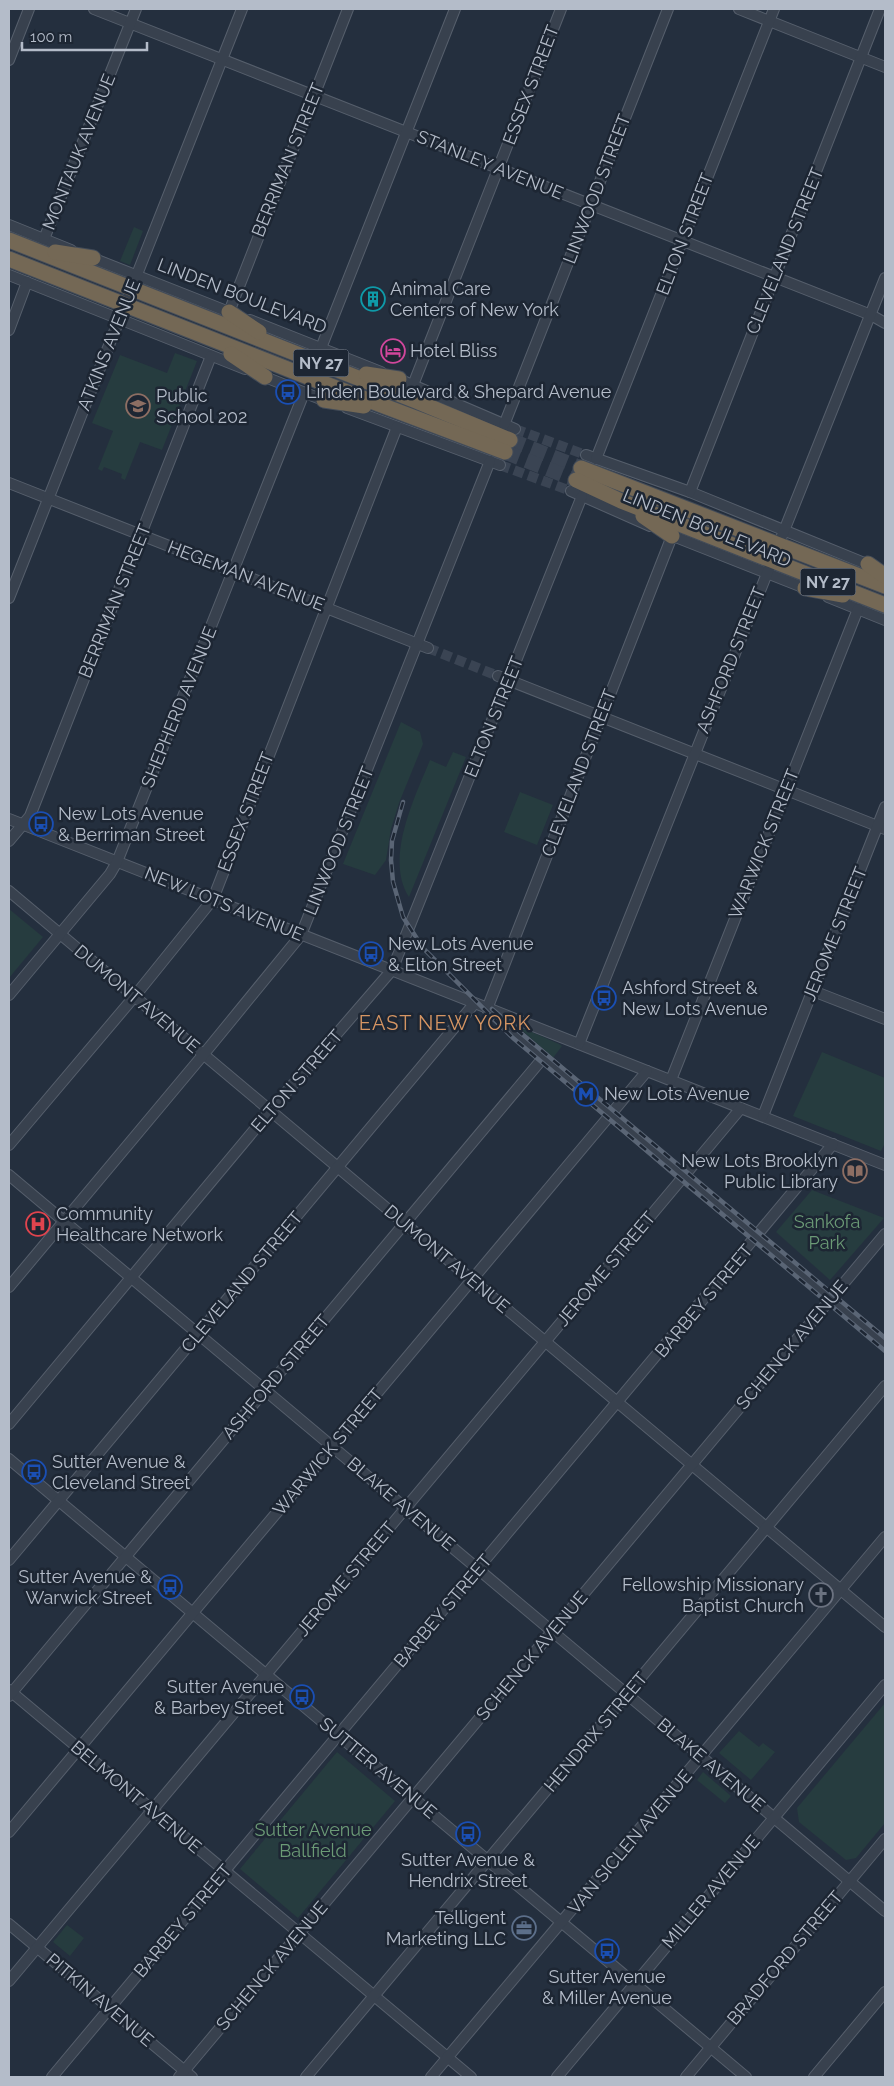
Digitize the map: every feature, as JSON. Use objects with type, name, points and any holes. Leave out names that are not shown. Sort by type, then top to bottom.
[{"type":"highway","name":"LINDEN BOULEVARD","points":[[9,240],[28,248],[134,282],[336,369],[507,447]]},
{"type":"highway","points":[[28,248],[93,258]]},
{"type":"highway","name":"NY 27","points":[[9,258],[395,411],[507,447]]},
{"type":"highway","points":[[229,312],[284,348]]},
{"type":"highway","points":[[210,338],[264,377]]},
{"type":"highway","points":[[336,369],[399,379]]},
{"type":"highway","points":[[324,400],[395,411]]},
{"type":"highway","name":"LINDEN BOULEVARD","points":[[578,474],[781,537],[885,586]]},
{"type":"highway","name":"LINDEN BOULEVARD","points":[[578,474],[621,501],[769,566],[880,603]]},
{"type":"highway","points":[[621,501],[672,536]]},
{"type":"highway","points":[[868,564],[885,576]]},
{"type":"highway","points":[[805,588],[880,603]]},
{"type":"street","points":[[9,60],[29,9]]},
{"type":"street","name":"STANLEY AVENUE","points":[[94,9],[871,315],[885,323]]},
{"type":"street","name":"MONTAUK AVENUE","points":[[44,239],[136,9]]},
{"type":"street","name":"ATKINS AVENUE","points":[[9,598],[242,9]]},
{"type":"street","name":"BERRIMAN STREET","points":[[229,312],[348,9]]},
{"type":"street","points":[[321,348],[455,9]]},
{"type":"street","name":"ESSEX STREET","points":[[413,385],[561,9]]},
{"type":"street","name":"LINWOOD STREET","points":[[504,425],[668,9]]},
{"type":"street","points":[[739,9],[885,67]]},
{"type":"street","name":"ELTON STREET","points":[[596,459],[774,9]]},
{"type":"street","name":"CLEVELAND STREET","points":[[690,492],[880,9]]},
{"type":"street","name":"LINDEN BOULEVARD","points":[[9,225],[93,258],[134,282],[229,312],[399,379],[504,425],[507,447]]},
{"type":"street","points":[[9,274],[264,377],[490,461],[507,447]]},
{"type":"street","name":"ASHFORD STREET","points":[[579,1044],[885,278]]},
{"type":"street","points":[[9,330],[28,282]]},
{"type":"street","name":"BERRIMAN STREET","points":[[9,841],[30,816],[211,356]]},
{"type":"street","name":"SHEPHERD AVENUE","points":[[9,995],[112,872],[117,862],[304,392]]},
{"type":"street","name":"ESSEX STREET","points":[[9,1145],[213,900],[397,426]]},
{"type":"street","name":"LINDEN BOULEVARD","points":[[885,572],[868,564],[781,537],[690,492],[596,459],[578,474],[582,496],[672,536],[769,566],[805,588],[885,620]]},
{"type":"street","name":"LINWOOD STREET","points":[[9,1287],[301,935],[490,461]]},
{"type":"street","name":"HEGEMAN AVENUE","points":[[9,483],[428,648]]},
{"type":"street","name":"ELTON STREET","points":[[9,1424],[270,1111],[392,970],[582,496]]},
{"type":"street","name":"CLEVELAND STREET","points":[[487,1009],[672,536]]},
{"type":"street","name":"WARWICK STREET","points":[[671,1080],[858,609]]},
{"type":"street","points":[[498,676],[882,827]]},
{"type":"street","name":"JEROME STREET","points":[[763,1116],[813,990],[882,827],[885,807]]},
{"type":"street","name":"NEW LOTS AVENUE","points":[[9,819],[885,1165]]},
{"type":"street","name":"DUMONT AVENUE","points":[[9,891],[885,1627]]},
{"type":"street","points":[[813,990],[885,1019]]},
{"type":"street","name":"CLEVELAND STREET","points":[[9,1560],[474,1004]]},
{"type":"street","points":[[487,1009],[683,1177],[885,1343]]},
{"type":"street","name":"ASHFORD STREET","points":[[10,1692],[126,1557],[543,1058]]},
{"type":"street","name":"WARWICK STREET","points":[[9,1832],[647,1071]]},
{"type":"street","name":"JEROME STREET","points":[[9,1981],[741,1108]]},
{"type":"street","name":"BARBEY STREET","points":[[52,2077],[757,1238],[833,1144]]},
{"type":"street","name":"BLAKE AVENUE","points":[[9,1175],[885,1911]]},
{"type":"street","name":"SCHENCK AVENUE","points":[[185,2075],[299,1934],[885,1234]]},
{"type":"street","name":"HENDRIX STREET","points":[[306,2077],[885,1386]]},
{"type":"street","name":"SUTTER AVENUE","points":[[9,1459],[746,2077]]},
{"type":"street","name":"VAN SICLEN AVENUE","points":[[431,2077],[885,1537]]},
{"type":"street","name":"MILLER AVENUE","points":[[557,2077],[885,1685]]},
{"type":"street","name":"BELMONT AVENUE","points":[[10,1692],[471,2077]]},
{"type":"street","name":"BRADFORD STREET","points":[[686,2077],[885,1839]]},
{"type":"street","name":"PITKIN AVENUE","points":[[9,1924],[185,2075]]},
{"type":"street","points":[[814,2077],[885,1992]]},
{"type":"green space","points":[[134,227],[143,231],[130,265],[120,261]]},
{"type":"green space","points":[[175,353],[197,361],[162,450],[140,442],[125,480],[121,478],[122,474],[104,467],[102,471],[98,469],[113,431],[92,423],[120,355],[167,373]]},
{"type":"green space","points":[[401,722],[420,732],[423,744],[399,803],[391,829],[386,860],[375,875],[343,864]]},
{"type":"green space","points":[[453,752],[466,757],[409,897],[402,882],[400,865],[404,828],[430,760],[446,767]]},
{"type":"green space","points":[[520,792],[553,805],[537,845],[504,832]]},
{"type":"green space","points":[[9,909],[43,937],[9,978]]},
{"type":"green space","points":[[516,1025],[559,1044],[562,1046],[553,1058]]},
{"type":"green space","points":[[822,1052],[885,1078],[885,1143],[881,1151],[793,1116]]},
{"type":"green space","name":"Sankofa Park","points":[[812,1190],[884,1218],[830,1280],[776,1232]]},
{"type":"green space","points":[[885,1703],[885,1823],[856,1858],[846,1860],[799,1822],[797,1808]]},
{"type":"green space","points":[[739,1731],[759,1747],[763,1743],[775,1752],[751,1780],[719,1753]]},
{"type":"green space","name":"Sutter Avenue Ballfield","points":[[337,1752],[395,1801],[298,1918],[240,1869]]},
{"type":"green space","points":[[703,1772],[731,1796],[725,1803],[697,1780]]},
{"type":"green space","points":[[67,1925],[84,1938],[70,1956],[53,1942]]},
{"type":"tunnel","points":[[515,429],[586,455]]},
{"type":"tunnel","points":[[510,440],[581,468]]},
{"type":"tunnel","points":[[505,452],[576,480]]},
{"type":"tunnel","points":[[500,465],[571,491]]},
{"type":"tunnel","points":[[428,648],[498,676]]},
{"type":"railway","points":[[403,802],[392,841],[393,882],[403,917],[423,948],[513,1038],[885,1351]]},
{"type":"railway","points":[[492,1009],[885,1338]]},
{"type":"place","name":"Animal Care Centers of New York","points":[[373,299]]},
{"type":"place","name":"Hotel Bliss","points":[[393,351]]},
{"type":"place","name":"Linden Boulevard & Shepard Avenue","points":[[288,392]]},
{"type":"place","name":"Public School 202","points":[[138,406]]},
{"type":"place","name":"New Lots Avenue & Berriman Street","points":[[41,824]]},
{"type":"place","name":"New Lots Avenue & Elton Street","points":[[371,954]]},
{"type":"place","name":"Ashford Street & New Lots Avenue","points":[[604,998]]},
{"type":"place","name":"New Lots Avenue","points":[[586,1094]]},
{"type":"place","name":"New Lots Brooklyn Public Library","points":[[855,1171]]},
{"type":"place","name":"Community Healthcare Network","points":[[38,1224]]},
{"type":"place","name":"Sutter Avenue & Cleveland Street","points":[[34,1472]]},
{"type":"place","name":"Sutter Avenue & Warwick Street","points":[[170,1587]]},
{"type":"place","name":"Fellowship Missionary Baptist Church","points":[[821,1595]]},
{"type":"place","name":"Sutter Avenue & Barbey Street","points":[[302,1697]]},
{"type":"place","name":"Sutter Avenue & Hendrix Street","points":[[468,1834]]},
{"type":"place","name":"Telligent Marketing LLC","points":[[524,1928]]},
{"type":"place","name":"Sutter Avenue & Miller Avenue","points":[[607,1951]]},
{"type":"district","name":"EAST NEW YORK","points":[[445,1023]]}]
